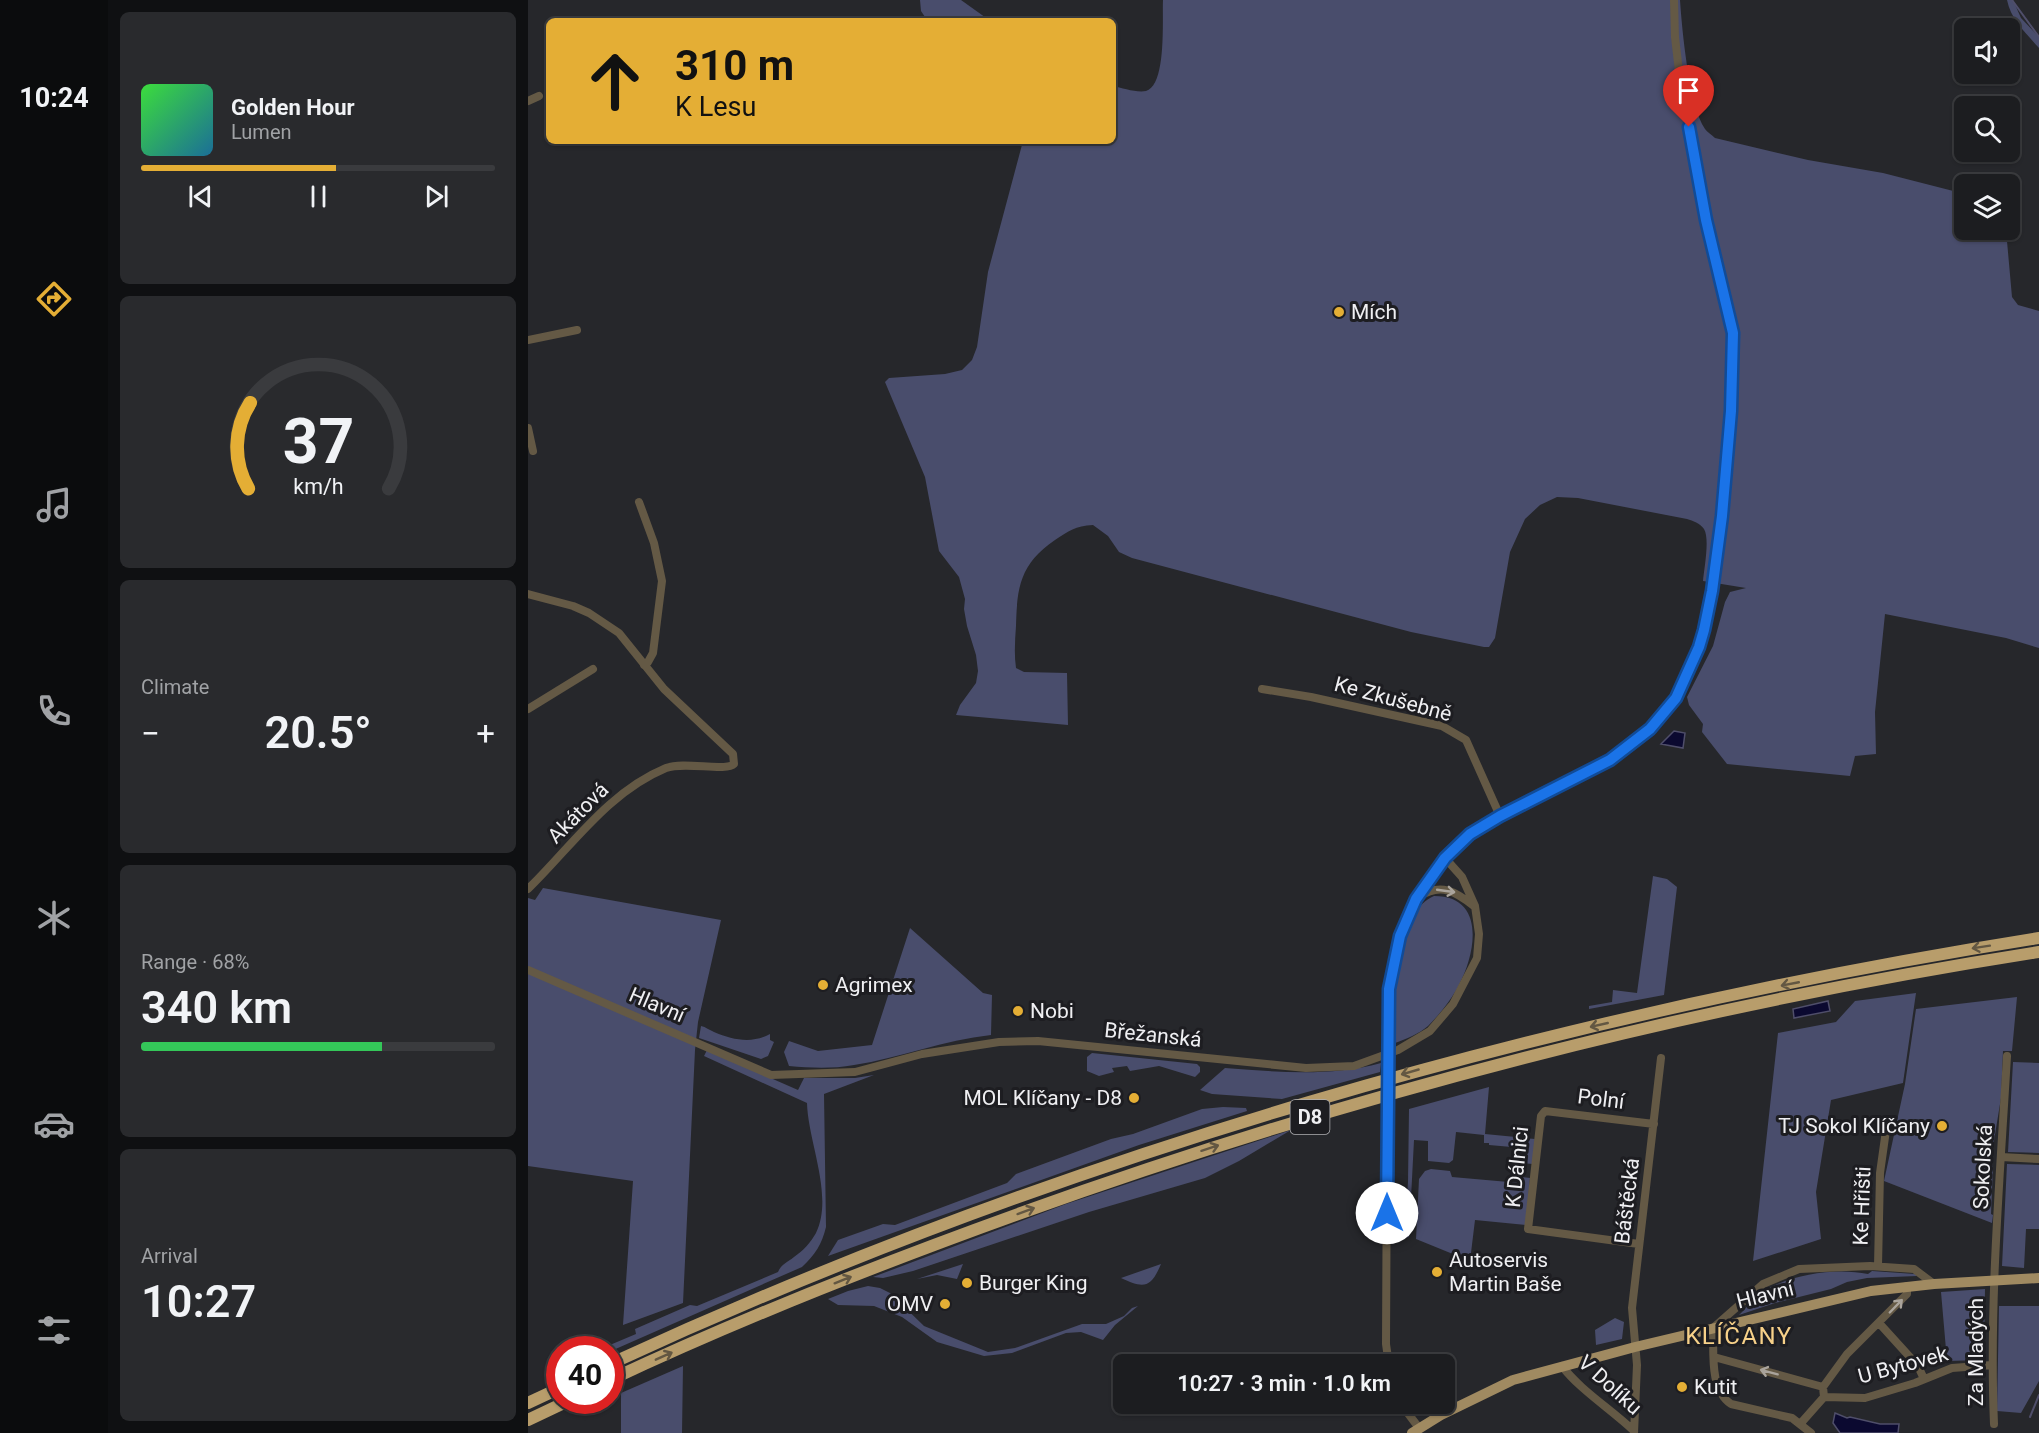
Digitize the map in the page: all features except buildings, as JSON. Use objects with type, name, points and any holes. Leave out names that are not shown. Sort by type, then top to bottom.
[{"type":"highway","name":"D8","points":[[624,1358],[862,1256],[973,1214],[1139,1155],[1359,1087],[1502,1048],[1682,1005],[1953,951],[2039,938]]},
{"type":"highway","name":"D8","points":[[624,1374],[867,1270],[1143,1169],[1253,1134],[1454,1076],[1674,1022],[1956,965],[2039,952]]},
{"type":"highway","points":[[528,1403],[546,1395]]},
{"type":"highway","points":[[528,1420],[546,1411]]},
{"type":"main road","name":"Hlavní","points":[[1415,1430],[1499,1385],[1635,1347],[1840,1297],[1907,1286],[2039,1278]]},
{"type":"street","points":[[1387,1354],[1389,989],[1400,936],[1416,899],[1445,858],[1470,834],[1500,816],[1610,760],[1650,729],[1676,698],[1699,647],[1709,612],[1722,516],[1731,411],[1733,333],[1706,220],[1680,80],[1674,0]]},
{"type":"street","points":[[528,101],[539,96]]},
{"type":"street","points":[[528,340],[577,330]]},
{"type":"street","points":[[528,428],[534,451]]},
{"type":"street","points":[[528,594],[573,606],[589,614],[619,633],[644,665],[648,662],[653,653],[662,581],[654,543],[639,502]]},
{"type":"street","name":"Akátová","points":[[528,889],[604,808],[628,790],[669,767],[691,764],[728,768],[734,764],[733,754],[671,696],[644,665]]},
{"type":"street","points":[[528,709],[593,669]]},
{"type":"street","name":"Ke Zkušebně","points":[[1262,689],[1311,696],[1442,726],[1466,740],[1500,816]]},
{"type":"street","name":"Břežanská","points":[[771,1074],[855,1072],[922,1054],[999,1042],[1038,1041],[1306,1068],[1353,1066],[1398,1050],[1430,1031],[1453,1004],[1477,958],[1479,934],[1475,906],[1462,877],[1445,858]]},
{"type":"street","points":[[1416,899],[1428,891],[1442,889],[1455,892],[1475,906]]},
{"type":"street","name":"Hlavní","points":[[528,970],[771,1074]]},
{"type":"street","name":"Sokolská","points":[[1995,1280],[2007,1056]]},
{"type":"street","name":"Báštěcká","points":[[1634,1432],[1637,1365],[1632,1308],[1661,1058]]},
{"type":"street","name":"Polní","points":[[1545,1111],[1654,1124]]},
{"type":"street","name":"K Dálnici","points":[[1545,1111],[1541,1116],[1528,1229],[1639,1244]]},
{"type":"street","name":"Ke Hřišti","points":[[1887,1123],[1880,1173],[1878,1266],[1914,1269],[1934,1284]]},
{"type":"street","points":[[2001,1157],[2039,1159]]},
{"type":"street","points":[[1811,1433],[1792,1418],[1731,1404],[1723,1398],[1718,1388],[1713,1328],[1763,1284],[1798,1269],[1878,1266]]},
{"type":"street","name":"Za Mladých","points":[[1994,1424],[1992,1365],[1995,1280]]},
{"type":"street","points":[[1801,1424],[1824,1397],[1823,1387],[1847,1354],[1907,1294],[1907,1286]]},
{"type":"street","points":[[1879,1323],[1918,1365],[1924,1379]]},
{"type":"street","points":[[1714,1357],[1823,1387]]},
{"type":"street","name":"U Bytovek","points":[[1824,1397],[1865,1398],[1952,1368],[1992,1365]]},
{"type":"street","name":"V Dolíku","points":[[1562,1366],[1570,1378],[1591,1393],[1634,1432]]},
{"type":"street","points":[[1406,1414],[1415,1430]]},
{"type":"shaded area","points":[[920,0],[961,0],[986,18],[933,18],[925,17],[921,11]]},
{"type":"shaded area","points":[[1163,0],[1680,0],[1687,67],[1695,103],[1705,129],[1715,138],[1808,160],[1883,173],[1954,191],[1954,240],[2007,240],[2012,297],[2018,305],[2039,311],[2039,648],[2006,638],[1885,614],[1875,712],[1876,754],[1855,756],[1850,776],[1727,764],[1702,732],[1703,724],[1689,705],[1687,697],[1713,646],[1730,592],[1746,588],[1703,581],[1707,547],[1706,534],[1700,525],[1687,519],[1578,498],[1557,497],[1540,505],[1525,519],[1510,552],[1495,638],[1489,647],[1411,632],[1132,558],[1119,552],[1108,536],[1093,525],[1081,526],[1043,549],[1034,558],[1023,577],[1018,599],[1016,668],[1024,672],[1067,673],[1068,725],[956,715],[960,705],[976,683],[978,671],[976,655],[967,626],[965,599],[959,577],[939,551],[925,477],[885,382],[889,378],[945,374],[962,370],[972,360],[977,347],[988,272],[1022,144],[1116,144],[1116,87],[1146,91],[1153,86],[1160,64]]},
{"type":"shaded area","points":[[2007,0],[2013,0],[2021,18],[2039,37],[2039,48],[2020,26],[2020,18],[2014,18]]},
{"type":"shaded area","points":[[1674,731],[1685,733],[1683,748],[1661,744]]},
{"type":"shaded area","points":[[1653,876],[1667,879],[1677,887],[1664,995],[1589,1009],[1589,1006],[1612,1002],[1613,990],[1637,993]]},
{"type":"shaded area","points":[[543,888],[721,920],[698,1022],[695,1050],[683,1303],[623,1325],[633,1181],[528,1166],[528,898],[535,900]]},
{"type":"shaded area","points":[[1434,896],[1451,899],[1462,905],[1469,916],[1472,929],[1470,958],[1456,990],[1437,1017],[1421,1031],[1395,1043],[1395,1006],[1399,962],[1404,940],[1411,921],[1421,906]]},
{"type":"shaded area","points":[[910,928],[983,993],[992,995],[991,1035],[846,1066],[822,1068],[789,1066],[784,1052],[789,1041],[818,1051],[872,1045]]},
{"type":"shaded area","points":[[1916,993],[1903,1083],[1831,1100],[1816,1192],[1821,1239],[1753,1261],[1778,1033],[1836,1022],[1855,1001]]},
{"type":"shaded area","points":[[2017,997],[2012,1051],[2003,1051],[2001,1098],[1990,1165],[1993,1166],[1992,1223],[1884,1181],[1905,1084],[1916,1009]]},
{"type":"shaded area","points":[[1828,1001],[1830,1011],[1794,1018],[1793,1009]]},
{"type":"shaded area","points":[[701,1026],[721,1035],[742,1040],[756,1039],[770,1034],[770,1040],[774,1042],[768,1056],[761,1059],[699,1038]]},
{"type":"shaded area","points":[[707,1050],[798,1090],[804,1078],[855,1078],[874,1075],[824,1094],[826,1227],[814,1254],[802,1267],[624,1345],[624,1339],[636,1334],[635,1329],[690,1305],[697,1306],[778,1272],[809,1243],[816,1233],[821,1218],[819,1169],[807,1103],[704,1056]]},
{"type":"shaded area","points":[[1092,1053],[1197,1064],[1200,1072],[1195,1077],[1159,1066],[1130,1071],[1127,1066],[1112,1068],[1114,1072],[1099,1076],[1087,1071],[1087,1057]]},
{"type":"shaded area","points":[[2013,1062],[2039,1063],[2039,1153],[2008,1152]]},
{"type":"shaded area","points":[[1381,1063],[1380,1072],[1282,1099],[1212,1094],[1200,1090],[1225,1068],[1323,1072]]},
{"type":"shaded area","points":[[1489,1087],[1485,1134],[1535,1139],[1533,1164],[1522,1163],[1523,1148],[1489,1145],[1489,1143],[1484,1143],[1484,1135],[1456,1132],[1453,1160],[1449,1163],[1428,1161],[1428,1141],[1414,1140],[1409,1237],[1404,1238],[1408,1182],[1409,1109]]},
{"type":"shaded area","points":[[1246,1108],[1247,1111],[1139,1145],[828,1256],[838,1240],[883,1224],[895,1225],[1007,1183],[1016,1174],[1111,1139],[1133,1134],[1202,1109]]},
{"type":"shaded area","points":[[1291,1130],[1205,1178],[1089,1212],[913,1271],[883,1278],[873,1277],[1066,1204]]},
{"type":"shaded area","points":[[2007,1164],[2039,1165],[2039,1229],[2026,1229],[2024,1268],[2002,1266]]},
{"type":"shaded area","points":[[1431,1169],[1450,1171],[1452,1177],[1520,1183],[1521,1177],[1530,1178],[1526,1225],[1475,1220],[1470,1261],[1416,1239],[1419,1179],[1425,1171]]},
{"type":"shaded area","points":[[963,1264],[957,1279],[937,1275],[917,1279]]},
{"type":"shaded area","points":[[1161,1264],[1154,1278],[1146,1284],[1136,1284],[1121,1278]]},
{"type":"shaded area","points":[[1841,1271],[1868,1274],[1872,1271],[1917,1276],[1867,1278],[1847,1282],[1831,1289],[1739,1315],[1759,1295],[1797,1277]]},
{"type":"shaded area","points":[[868,1286],[890,1293],[924,1326],[988,1352],[1015,1348],[1082,1324],[1106,1324],[1124,1316],[1132,1308],[1138,1306],[1115,1325],[1103,1340],[1081,1332],[1066,1333],[1012,1353],[984,1356],[937,1342],[902,1317],[874,1306],[838,1305],[828,1299]]},
{"type":"shaded area","points":[[1985,1289],[1984,1360],[1947,1361],[1941,1292]]},
{"type":"shaded area","points":[[1999,1306],[2039,1306],[2039,1381],[2021,1413],[1997,1411]]},
{"type":"shaded area","points":[[1615,1318],[1624,1322],[1622,1339],[1596,1345],[1595,1330]]},
{"type":"shaded area","points":[[683,1366],[682,1433],[621,1433],[624,1392]]},
{"type":"shaded area","points":[[1835,1413],[1847,1418],[1880,1424],[1899,1424],[1898,1433],[1840,1433],[1833,1423]]},
{"type":"waterway","points":[[2012,0],[2039,37]]},
{"type":"waterway","points":[[2030,1417],[2039,1395]]},
{"type":"place","name":"Mích","points":[[1339,312]]},
{"type":"place","name":"Agrimex","points":[[823,985]]},
{"type":"place","name":"Nobi","points":[[1018,1011]]},
{"type":"place","name":"MOL Klíčany - D8","points":[[1134,1098]]},
{"type":"place","name":"TJ Sokol Klíčany","points":[[1942,1126]]},
{"type":"place","name":"Autoservis Martin Baše","points":[[1437,1272]]},
{"type":"place","name":"Burger King","points":[[967,1283]]},
{"type":"place","name":"OMV","points":[[945,1304]]},
{"type":"place","name":"Kutit","points":[[1682,1387]]},
{"type":"district","name":"KLÍČANY","points":[[1739,1336]]},
{"type":"route","points":[[1387,1213],[1389,989],[1400,936],[1416,899],[1445,858],[1470,834],[1500,816],[1610,760],[1650,729],[1676,698],[1699,647],[1704,630],[1709,612],[1722,516],[1731,411],[1733,333],[1706,220],[1689,127]]}]
